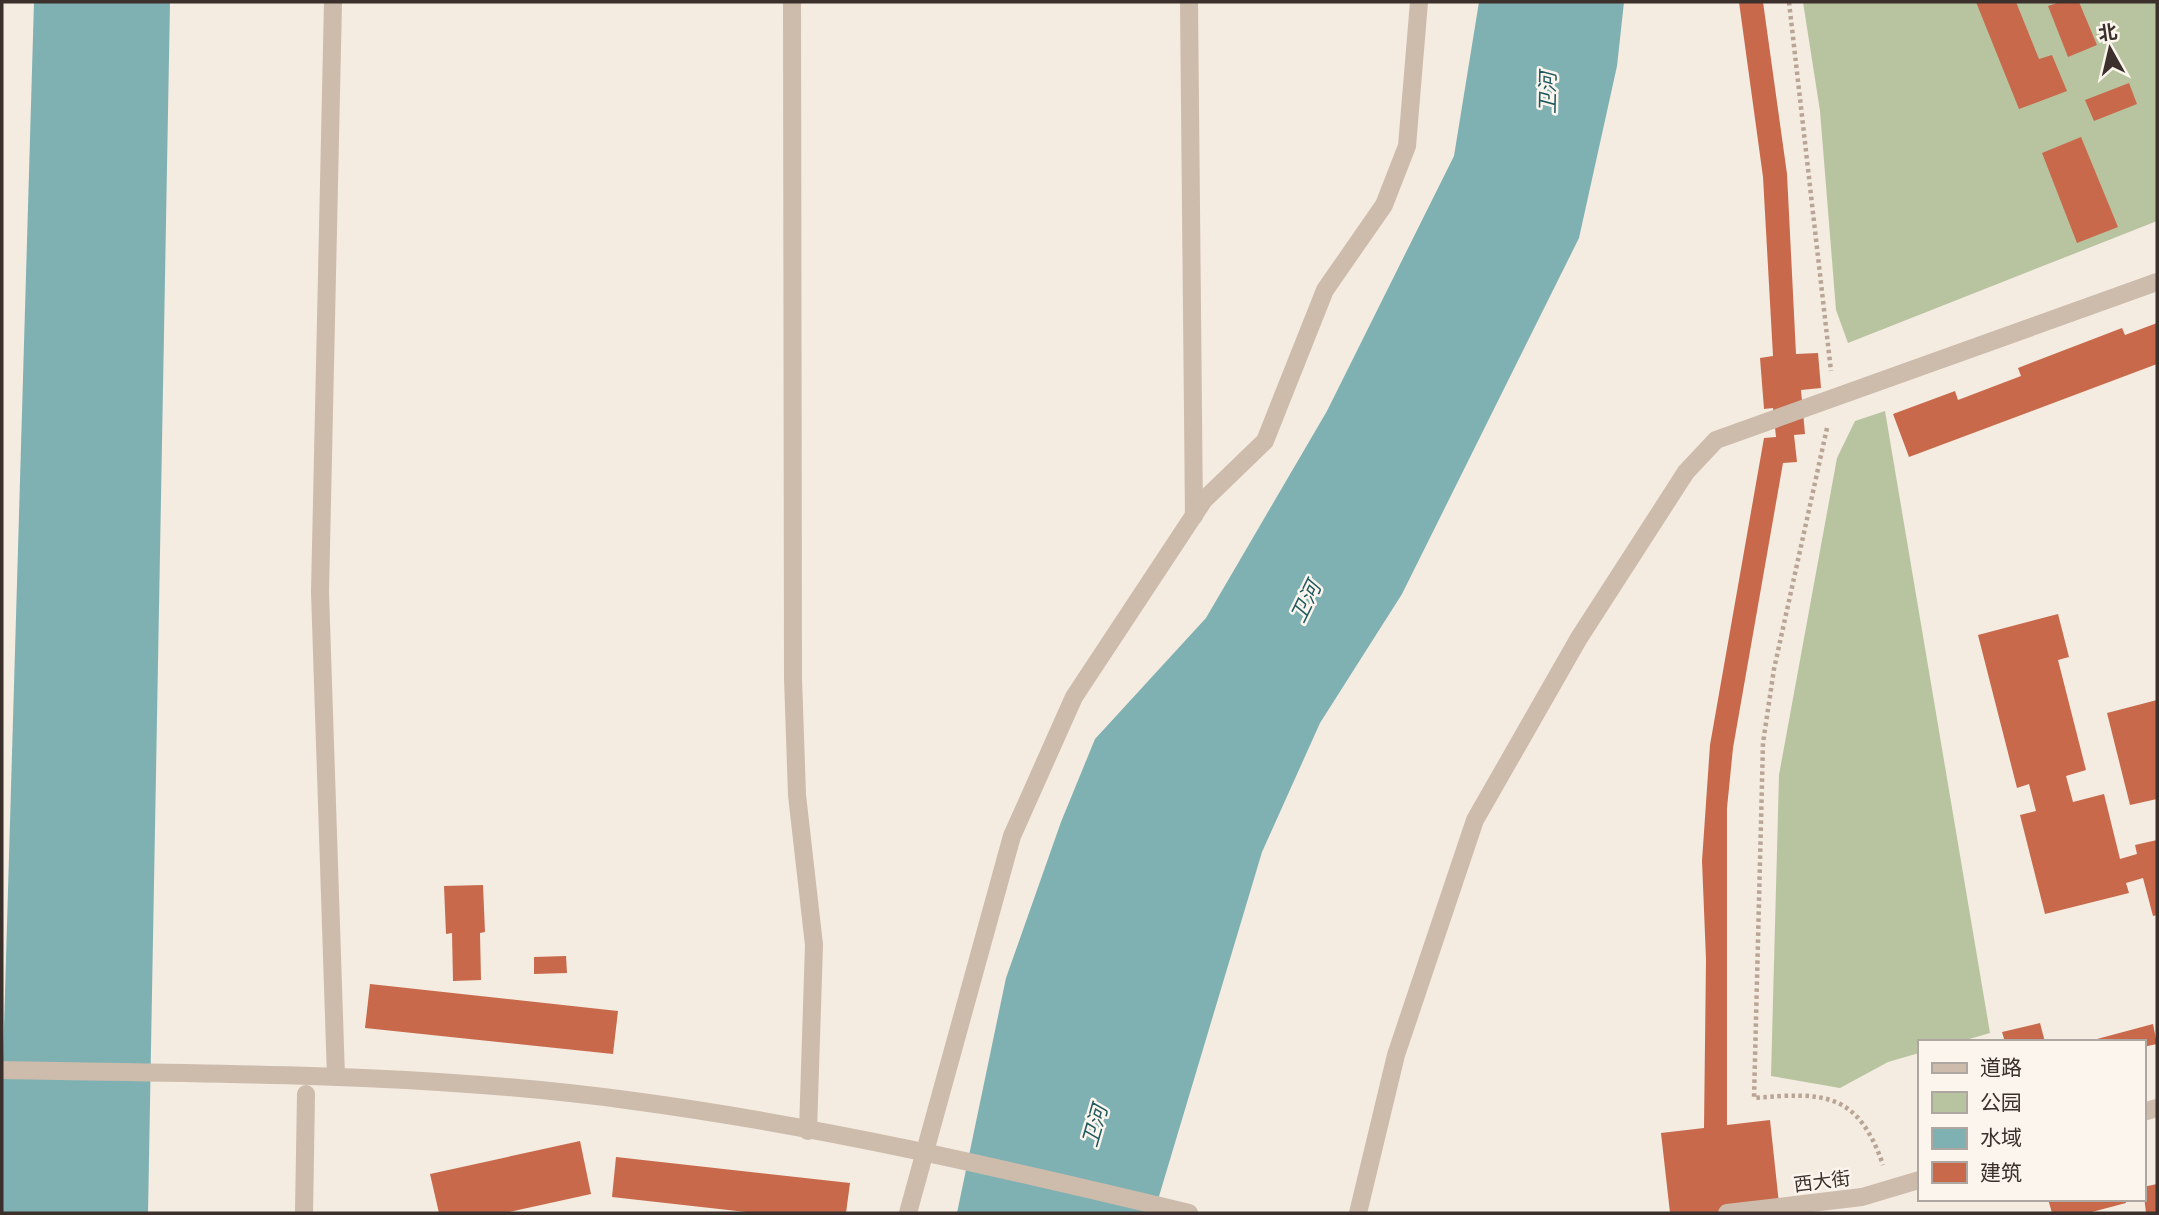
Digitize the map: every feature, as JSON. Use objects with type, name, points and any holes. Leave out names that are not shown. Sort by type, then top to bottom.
[{"type":"street","points":[[333,2],[320,592],[336,1077]]},
{"type":"street","points":[[792,2],[793,678],[797,796],[814,945],[808,1131]]},
{"type":"street","points":[[1189,2],[1194,517]]},
{"type":"street","points":[[908,1213],[1012,836],[1074,697],[1204,500],[1265,441],[1325,290],[1384,205],[1407,146],[1419,2]]},
{"type":"street","points":[[1358,1213],[1396,1055],[1475,820],[1579,638],[1686,472],[1716,440],[2157,282]]},
{"type":"street","points":[[2,1070],[418,1080],[634,1101],[943,1155],[1189,1213]]},
{"type":"street","points":[[304,1213],[306,1094]]},
{"type":"street","name":"西大街","points":[[1727,1213],[1862,1197],[1918,1180]]},
{"type":"path","points":[[1789,2],[1834,398],[1774,669],[1763,743],[1754,1098],[1814,1095],[1836,1101],[1858,1116],[1873,1137],[1891,1188]]},
{"type":"green space","points":[[1803,2],[2157,2],[2157,221],[1848,343],[1836,310],[1820,111]]},
{"type":"green space","points":[[1885,411],[1990,1033],[1966,1040],[1918,1040],[1918,1053],[1888,1062],[1840,1088],[1771,1076],[1779,775],[1837,458],[1855,421]]},
{"type":"water","points":[[34,2],[170,2],[148,1213],[2,1213],[2,1096]]},
{"type":"water","name":"卫河","points":[[1479,2],[1624,2],[1617,66],[1579,238],[1402,594],[1320,723],[1262,852],[1154,1213],[957,1213],[1006,978],[1061,822],[1095,739],[1206,618],[1327,411],[1454,156]]},
{"type":"building","points":[[1739,2],[1763,2],[1787,174],[1796,354],[1818,353],[1821,388],[1801,390],[1805,434],[1794,435],[1797,462],[1783,463],[1733,748],[1727,808],[1727,1125],[1770,1120],[1780,1213],[1670,1213],[1661,1133],[1704,1128],[1706,959],[1702,861],[1710,745],[1764,438],[1776,437],[1773,408],[1764,409],[1760,358],[1773,356],[1763,177]]},
{"type":"building","points":[[1976,2],[2016,2],[2039,59],[2052,55],[2067,91],[2019,109]]},
{"type":"building","points":[[2060,2],[2079,2],[2097,45],[2068,57],[2048,6]]},
{"type":"building","points":[[2129,83],[2137,104],[2094,121],[2085,100]]},
{"type":"building","points":[[2081,137],[2118,227],[2077,243],[2042,153]]},
{"type":"building","points":[[2157,323],[2157,364],[1909,457],[1893,414],[1955,391],[1958,400],[2021,376],[2018,368],[2122,328],[2125,335]]},
{"type":"building","points":[[2058,614],[2069,657],[2058,660],[2086,770],[2066,776],[2073,802],[2104,794],[2120,859],[2137,854],[2135,845],[2157,840],[2157,915],[2153,916],[2143,878],[2126,883],[2129,893],[2045,914],[2020,815],[2036,811],[2029,784],[2017,788],[1978,635]]},
{"type":"building","points":[[2157,700],[2157,799],[2130,805],[2107,713]]},
{"type":"building","points":[[483,885],[485,932],[480,933],[481,980],[453,981],[452,933],[446,934],[444,886]]},
{"type":"building","points":[[566,956],[567,973],[534,974],[534,957]]},
{"type":"building","points":[[370,984],[618,1011],[613,1054],[365,1028]]},
{"type":"building","points":[[2040,1023],[2044,1040],[2004,1040],[2002,1032]]},
{"type":"building","points":[[2153,1024],[2157,1044],[2145,1047],[2145,1040],[2097,1039]]},
{"type":"building","points":[[580,1141],[591,1194],[504,1213],[439,1213],[430,1174]]},
{"type":"building","points":[[616,1157],[850,1183],[846,1213],[755,1213],[612,1197]]},
{"type":"building","points":[[2157,1184],[2157,1213],[2146,1213],[2145,1187]]},
{"type":"building","points":[[2049,1201],[2126,1203],[2088,1213],[2052,1213]]}]
